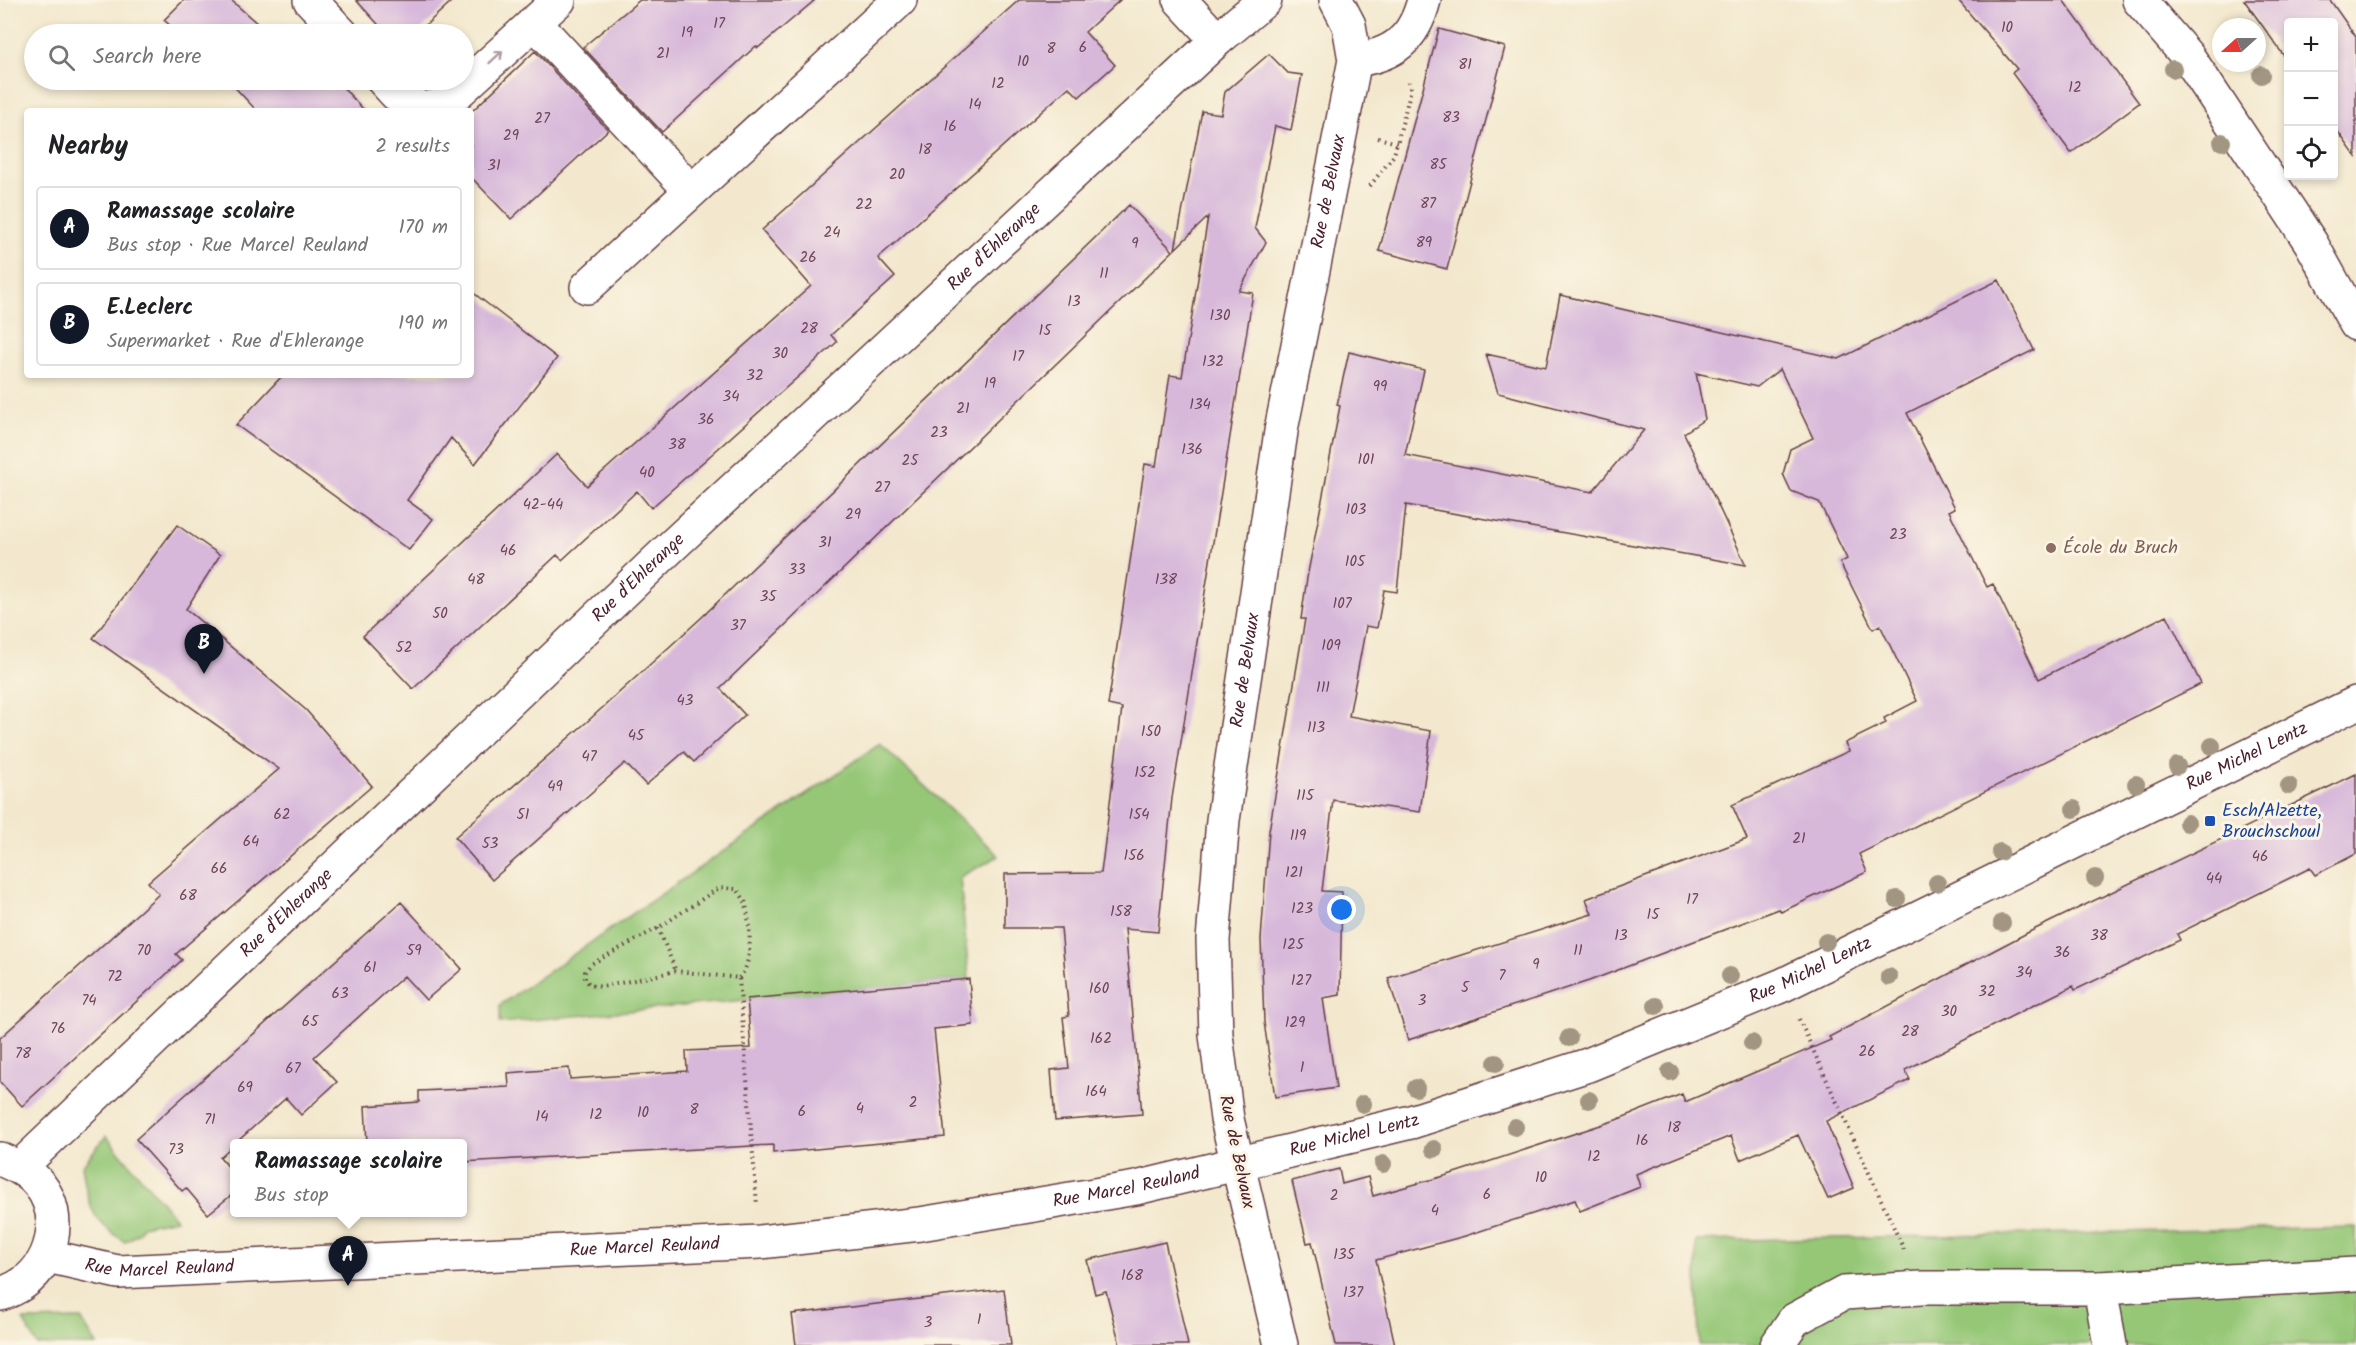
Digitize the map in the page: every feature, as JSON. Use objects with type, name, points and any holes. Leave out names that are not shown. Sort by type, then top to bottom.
[{"type":"street","points":[[310,0],[333,24]]},
{"type":"street","points":[[474,77],[559,0]]},
{"type":"street","points":[[534,22],[691,190],[591,283],[900,0]]},
{"type":"street","points":[[1180,0],[1217,40]]},
{"type":"street","name":"Rue d'Ehlerange","points":[[0,1294],[30,1280],[47,1256],[53,1232],[50,1206],[39,1184],[10,1163],[1217,40],[1265,0]]},
{"type":"street","name":"Rue de Belvaux","points":[[1281,1345],[1227,1119],[1216,1035],[1213,940],[1223,820],[1282,425],[1355,60],[1349,25],[1336,0]]},
{"type":"street","points":[[1355,60],[1376,57],[1396,47],[1412,31],[1424,0]]},
{"type":"street","points":[[2139,0],[2189,58],[2312,243],[2356,324]]},
{"type":"street","points":[[392,90],[420,108]]},
{"type":"street","points":[[428,108],[444,105],[460,90]]},
{"type":"street","name":"Rue Michel Lentz","points":[[1237,1163],[1411,1122],[1577,1069],[1783,985],[2356,703]]},
{"type":"street","name":"Rue Marcel Reuland","points":[[47,1256],[118,1272],[760,1242],[920,1224],[1136,1188],[1237,1163]]},
{"type":"street","points":[[1777,1345],[1794,1320],[1844,1293],[1921,1288],[2100,1288],[2356,1274]]},
{"type":"street","points":[[2100,1288],[2110,1345]]},
{"type":"path","points":[[719,888],[737,889],[746,903],[750,959],[746,972],[739,978],[676,970],[602,987],[590,985],[585,979],[585,972],[591,963],[658,928],[719,888]]},
{"type":"path","points":[[658,928],[676,970]]},
{"type":"path","points":[[739,978],[760,1242]]},
{"type":"path","points":[[1783,985],[1921,1288]]},
{"type":"green space","points":[[880,744],[999,856],[960,877],[969,979],[500,1023],[500,1005]]},
{"type":"green space","points":[[106,1136],[176,1219],[142,1226],[139,1233],[125,1242],[97,1218],[89,1202],[82,1166]]},
{"type":"green space","points":[[2356,1227],[2356,1345],[1699,1345],[1696,1241]]},
{"type":"green space","points":[[81,1319],[97,1345],[37,1345],[23,1320]]},
{"type":"building","points":[[184,0],[231,0],[258,24],[169,24],[164,20]]},
{"type":"building","points":[[356,0],[453,0],[427,24],[378,24]]},
{"type":"building","points":[[640,0],[815,0],[758,48],[756,46],[662,132],[583,47]]},
{"type":"building","points":[[1019,0],[1120,0],[1085,32],[1115,65],[1079,97],[1069,87],[878,258],[895,277],[831,335],[837,342],[712,454],[651,508],[637,491],[562,560],[557,555],[413,689],[363,636],[557,454],[587,486],[811,286],[762,230]]},
{"type":"building","points":[[1958,0],[2063,0],[2139,103],[2071,153],[2012,73],[2017,69]]},
{"type":"building","points":[[2244,0],[2330,0],[2356,37],[2356,157],[2338,132],[2338,18],[2284,18],[2284,56],[2266,31],[2266,18],[2257,18]]},
{"type":"building","points":[[1439,29],[1505,47],[1447,269],[1379,251]]},
{"type":"building","points":[[535,51],[608,130],[511,219],[474,180],[474,109]]},
{"type":"building","points":[[1269,54],[1288,73],[1302,75],[1291,130],[1275,126],[1255,228],[1266,242],[1239,291],[1253,293],[1172,798],[1158,932],[1125,929],[1142,1114],[1055,1121],[1051,1070],[1069,1068],[1063,1017],[1069,1016],[1061,928],[1005,928],[1005,874],[1101,873],[1122,708],[1108,705],[1145,464],[1156,466],[1170,375],[1182,377],[1208,217],[1175,249],[1202,111],[1221,114],[1225,92]]},
{"type":"building","points":[[237,90],[345,90],[362,108],[254,108]]},
{"type":"building","points":[[1129,205],[1173,251],[720,688],[745,715],[694,762],[684,752],[646,785],[625,763],[492,880],[455,837],[701,618]]},
{"type":"building","points":[[1999,280],[2034,350],[1907,413],[1955,508],[1949,511],[1987,587],[1993,584],[2039,679],[2167,615],[2201,684],[1859,854],[1867,872],[1781,912],[1779,909],[1589,981],[1408,1040],[1388,978],[1592,914],[1586,899],[1747,839],[1732,805],[1849,751],[1845,743],[1886,723],[1884,718],[1917,701],[1880,625],[1873,629],[1840,563],[1847,559],[1819,502],[1791,491],[1783,474],[1790,449],[1813,438],[1780,369],[1757,387],[1696,373],[1705,419],[1684,433],[1746,565],[1406,505],[1397,592],[1384,590],[1377,628],[1366,626],[1349,716],[1431,731],[1420,812],[1333,800],[1322,891],[1342,892],[1340,995],[1323,998],[1336,1088],[1275,1097],[1264,1022],[1261,939],[1269,831],[1305,619],[1301,619],[1307,578],[1340,406],[1337,405],[1349,352],[1424,370],[1405,455],[1592,492],[1644,430],[1498,393],[1486,354],[1546,367],[1560,295],[1839,359]]},
{"type":"building","points":[[474,293],[557,358],[475,464],[451,438],[407,500],[433,519],[409,550],[236,425],[280,378],[474,378]]},
{"type":"building","points":[[177,525],[220,555],[186,609],[306,710],[372,786],[176,954],[182,960],[22,1106],[0,1082],[0,1038],[159,894],[148,882],[279,769],[93,638]]},
{"type":"building","points":[[2356,774],[2356,854],[2315,875],[2310,868],[2177,934],[2180,940],[2075,990],[2073,986],[2020,1012],[1905,1070],[1910,1080],[1826,1121],[1854,1188],[1828,1199],[1798,1135],[1740,1160],[1731,1136],[1636,1174],[1640,1187],[1580,1211],[1575,1200],[1465,1236],[1376,1260],[1395,1345],[1336,1345],[1312,1242],[1307,1243],[1292,1181],[1339,1169],[1342,1184],[1368,1177],[1373,1196],[1448,1175],[1616,1120],[1682,1094],[1685,1102],[1831,1040],[1829,1037],[2029,932]]},
{"type":"building","points":[[401,902],[462,969],[426,1000],[404,976],[314,1057],[337,1082],[301,1115],[286,1098],[240,1139],[230,1139],[230,1148],[220,1157],[230,1168],[230,1196],[208,1214],[186,1188],[182,1191],[136,1139]]},
{"type":"building","points":[[969,979],[973,1025],[934,1029],[945,1137],[773,1153],[773,1145],[467,1162],[467,1139],[367,1139],[365,1106],[419,1102],[419,1091],[509,1087],[508,1073],[569,1068],[570,1079],[687,1071],[686,1051],[751,1048],[747,999]]},
{"type":"building","points":[[1165,1242],[1188,1345],[1120,1345],[1106,1291],[1095,1294],[1087,1260]]},
{"type":"building","points":[[1004,1289],[1011,1345],[796,1345],[792,1314]]},
{"type":"place","name":"École du Bruch","points":[[2051,548]]},
{"type":"place","name":"E.Leclerc","points":[[204,674]]},
{"type":"place","name":"Esch/Alzette, Brouchschoul","points":[[2210,821]]},
{"type":"place","name":"Ramassage scolaire","points":[[348,1286]]}]
